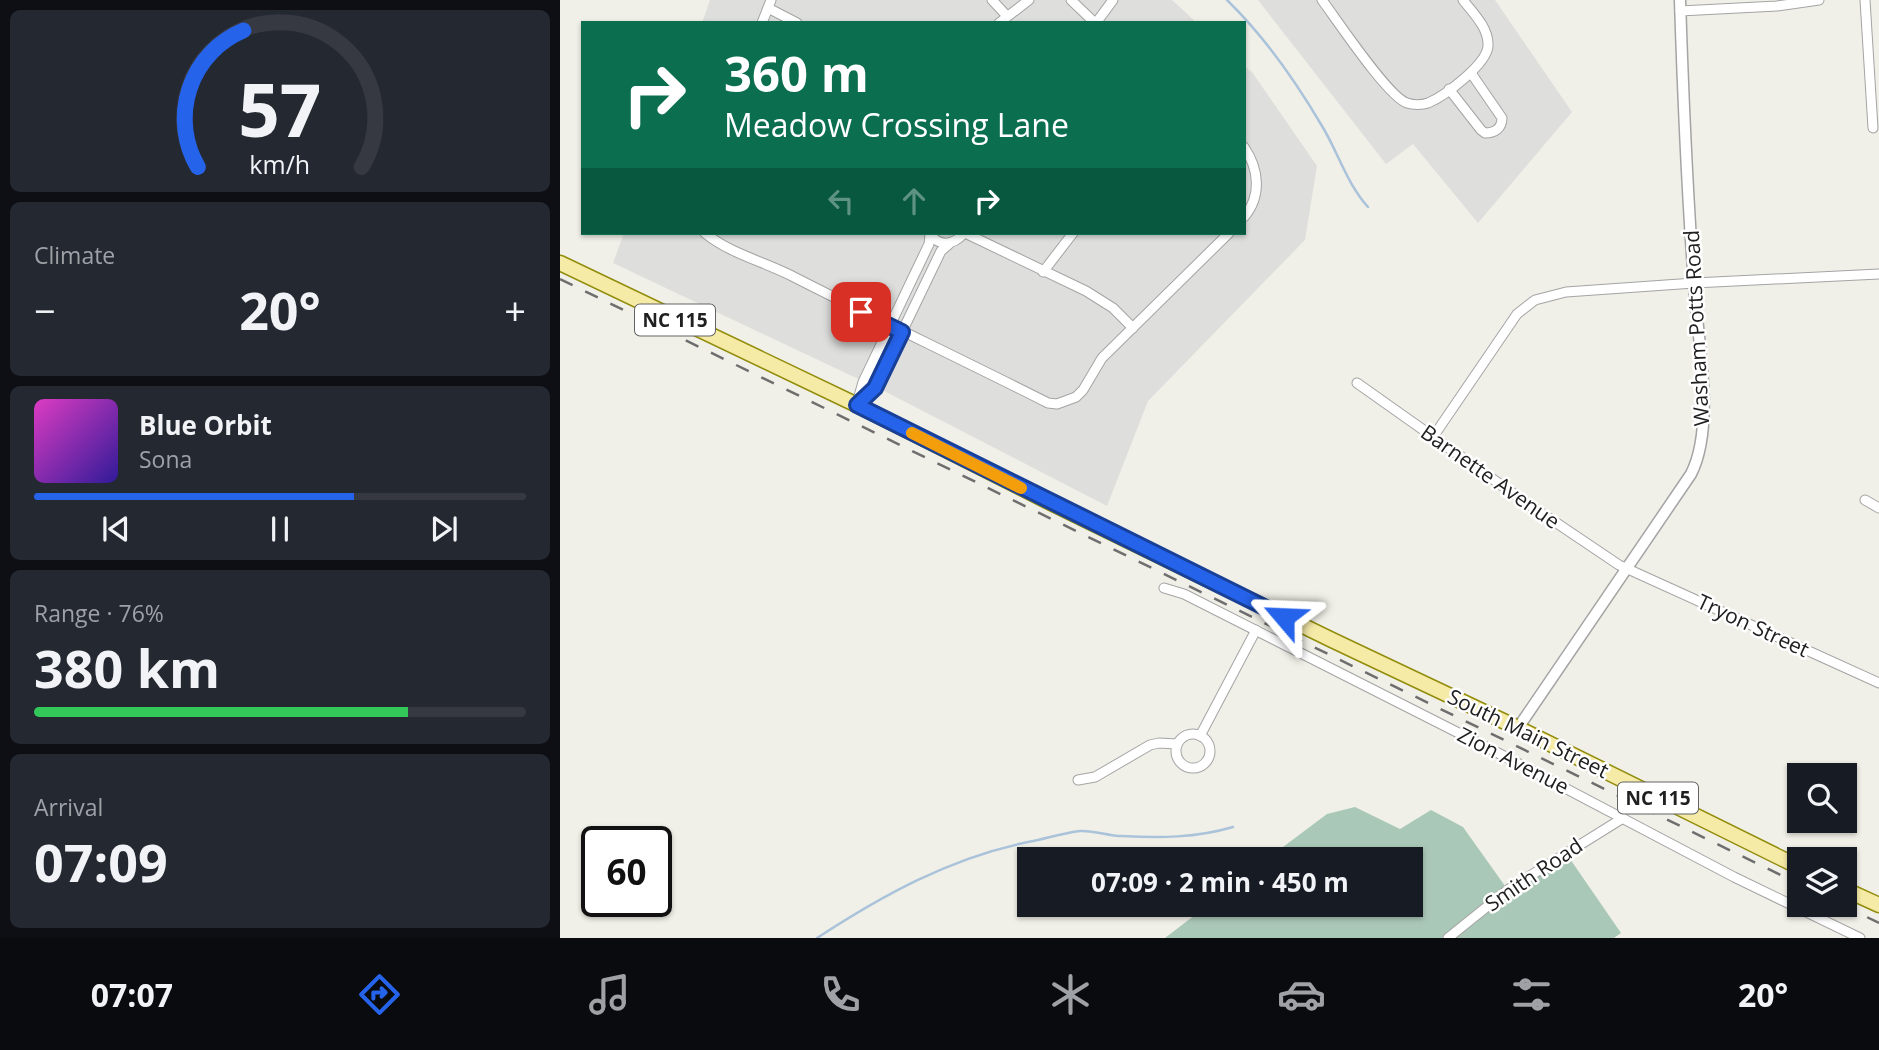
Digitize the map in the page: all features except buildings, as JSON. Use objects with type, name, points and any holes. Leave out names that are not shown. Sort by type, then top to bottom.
[{"type":"main road","name":"NC 115","points":[[560,263],[857,405]]},
{"type":"main road","name":"South Main Street","points":[[857,405],[1055,505],[1787,861]]},
{"type":"main road","points":[[1857,895],[1879,905]]},
{"type":"street","points":[[992,0],[1007,16]]},
{"type":"street","points":[[1001,21],[1029,0]]},
{"type":"street","points":[[1071,0],[1093,21]]},
{"type":"street","points":[[1097,21],[1113,0]]},
{"type":"street","points":[[1322,0],[1397,98],[1406,103],[1419,104],[1429,102],[1449,89],[1485,59],[1489,47],[1484,28],[1463,0]]},
{"type":"street","points":[[1680,5],[1765,7],[1819,0]]},
{"type":"street","points":[[1865,0],[1873,128]]},
{"type":"street","points":[[763,21],[769,4],[794,21]]},
{"type":"street","name":"Washam Potts Road","points":[[1518,728],[1691,474],[1700,451],[1704,425],[1703,397],[1694,283],[1680,5]]},
{"type":"street","points":[[1449,89],[1480,130],[1485,133],[1497,130],[1502,124],[1502,118],[1471,73]]},
{"type":"street","points":[[1246,150],[1257,175],[1255,199],[1246,215]]},
{"type":"street","points":[[708,235],[723,245],[777,269],[891,327],[1048,403],[1057,404],[1076,397],[1102,358],[1227,235]]},
{"type":"street","points":[[857,405],[863,382],[929,244],[929,235]]},
{"type":"street","points":[[930,235],[935,240],[949,244]]},
{"type":"street","points":[[857,405],[875,388],[941,251],[962,235]]},
{"type":"street","points":[[968,235],[1086,291],[1113,307],[1133,328]]},
{"type":"street","points":[[1043,272],[1071,235]]},
{"type":"street","points":[[1433,437],[1512,320],[1527,305],[1559,293],[1879,274]]},
{"type":"street","name":"Barnette Avenue","points":[[1357,383],[1531,507],[1626,568]]},
{"type":"street","points":[[1865,500],[1879,508]]},
{"type":"street","name":"Tryon Street","points":[[1626,568],[1879,683]]},
{"type":"street","name":"Zion Avenue","points":[[1164,588],[1184,594],[1256,630],[1734,877],[1860,938]]},
{"type":"street","points":[[1200,736],[1256,630]]},
{"type":"street","points":[[1187,735],[1200,736],[1208,743],[1210,754],[1204,764],[1188,768],[1179,762],[1175,752],[1177,744],[1187,735]]},
{"type":"street","points":[[1078,780],[1095,776],[1150,746],[1159,743],[1177,744]]},
{"type":"street","name":"Smith Road","points":[[1448,938],[1509,889],[1623,818]]},
{"type":"shaded area","points":[[710,0],[1172,0],[1195,21],[703,21]]},
{"type":"shaded area","points":[[1258,0],[1495,0],[1572,112],[1478,223],[1413,144],[1386,164]]},
{"type":"shaded area","points":[[1246,68],[1252,72],[1317,166],[1305,240],[1148,401],[1107,506],[888,393],[613,263],[623,235],[1246,235]]},
{"type":"green space","points":[[1355,807],[1400,829],[1431,810],[1463,827],[1510,893],[1568,856],[1621,933],[1614,938],[1165,938],[1192,917],[1423,917],[1423,847],[1283,847],[1327,814]]},
{"type":"waterway","points":[[1227,0],[1267,44],[1290,76],[1328,136],[1348,178],[1368,207]]},
{"type":"waterway","points":[[817,938],[918,880],[999,849],[1080,831],[1117,836],[1164,837],[1233,827]]},
{"type":"railway","points":[[560,279],[1787,878]]},
{"type":"railway","points":[[1857,912],[1879,923]]},
{"type":"slow traffic","points":[[912,433],[1021,488]]},
{"type":"route","points":[[861,312],[902,332],[875,388],[857,405],[1284,617]]}]
